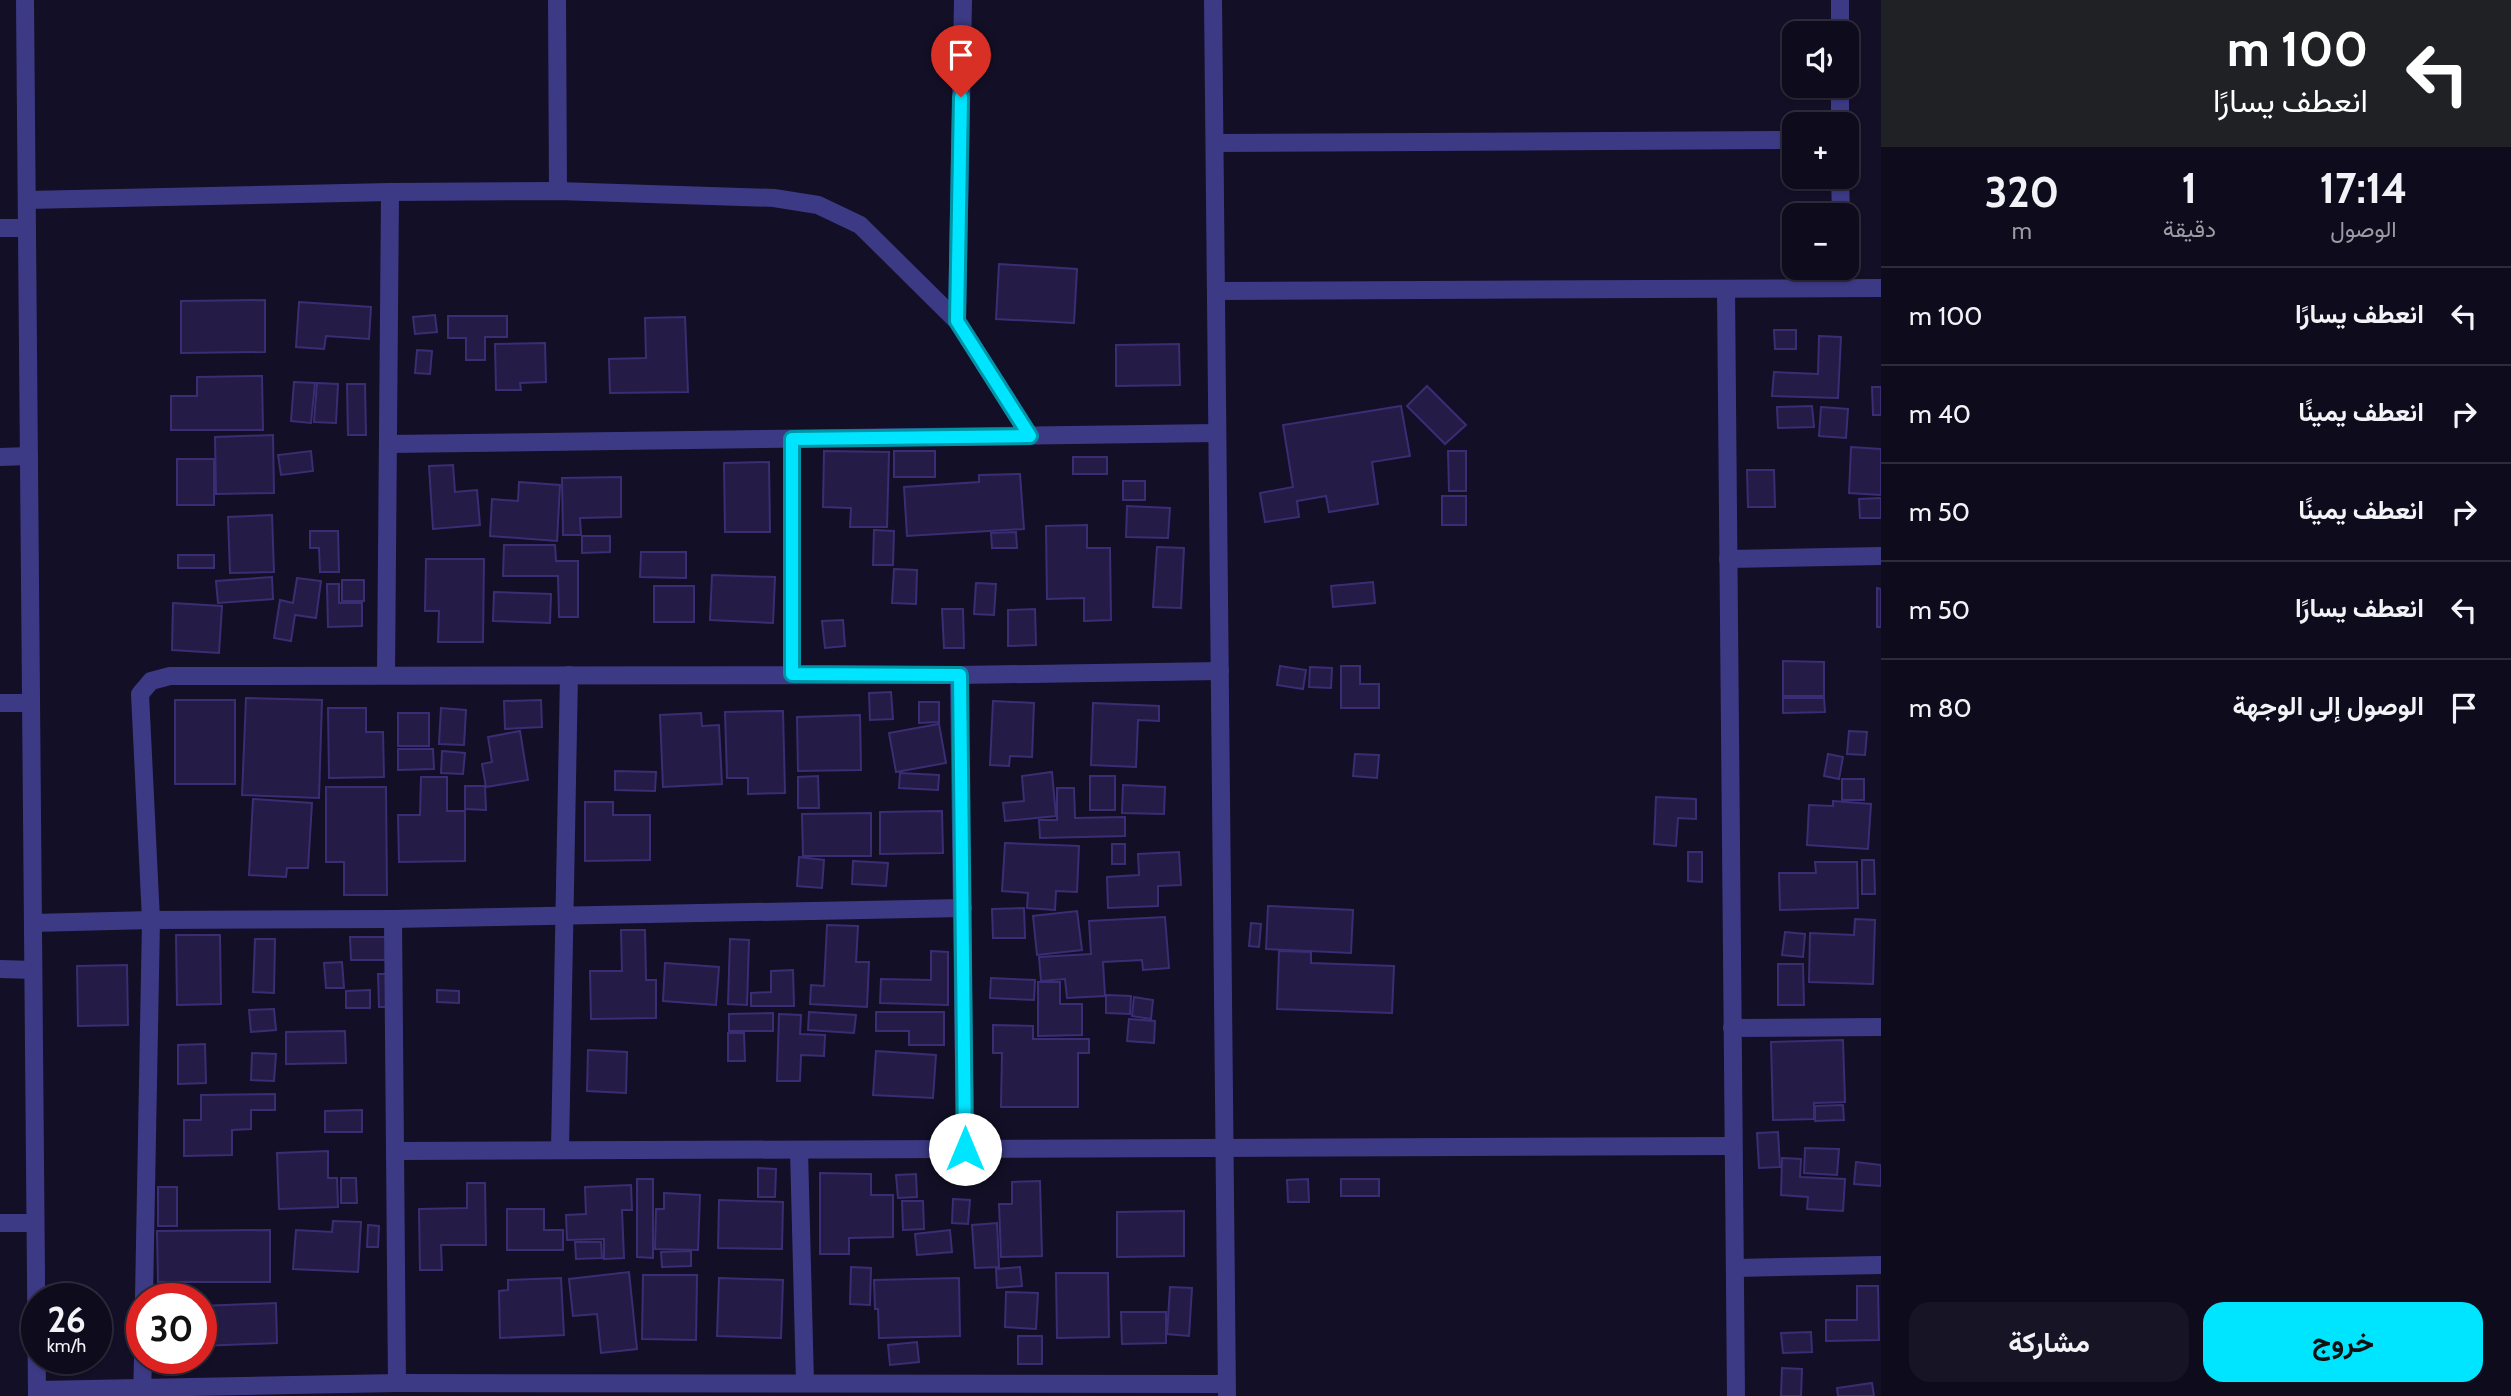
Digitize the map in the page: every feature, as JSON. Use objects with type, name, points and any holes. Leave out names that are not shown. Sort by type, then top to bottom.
[{"type":"street","points":[[25,0],[37,1393],[397,1383],[564,1390],[805,1384],[965,1390],[1226,1390],[1213,0]]},
{"type":"street","points":[[558,0],[558,191]]},
{"type":"street","points":[[957,321],[962,0]]},
{"type":"street","points":[[1840,0],[1840,21]]},
{"type":"street","points":[[1215,143],[1782,140]]},
{"type":"street","points":[[27,200],[558,191],[774,198],[818,205],[860,225],[957,321],[1030,436]]},
{"type":"street","points":[[386,675],[390,192]]},
{"type":"street","points":[[0,229],[27,228]]},
{"type":"street","points":[[1841,280],[1841,288]]},
{"type":"street","points":[[1216,291],[1881,288]]},
{"type":"street","points":[[1726,290],[1736,1396]]},
{"type":"street","points":[[388,444],[1217,433]]},
{"type":"street","points":[[792,439],[792,674]]},
{"type":"street","points":[[0,457],[29,456]]},
{"type":"street","points":[[1728,559],[1881,556]]},
{"type":"street","points":[[144,1283],[151,920],[140,694],[151,681],[170,676],[960,675],[1220,671]]},
{"type":"street","points":[[560,1150],[569,675]]},
{"type":"street","points":[[960,675],[965,1149]]},
{"type":"street","points":[[0,704],[31,703]]},
{"type":"street","points":[[33,923],[963,908]]},
{"type":"street","points":[[393,919],[397,1383]]},
{"type":"street","points":[[0,970],[33,970]]},
{"type":"street","points":[[1732,1028],[1881,1027]]},
{"type":"street","points":[[396,1151],[1733,1146]]},
{"type":"street","points":[[799,1150],[805,1384]]},
{"type":"street","points":[[0,1223],[35,1223]]},
{"type":"street","points":[[1735,1269],[1881,1265]]},
{"type":"street","points":[[142,1392],[143,1374]]},
{"type":"building","points":[[999,264],[1077,269],[1074,323],[996,319]]},
{"type":"building","points":[[265,300],[265,352],[181,353],[181,301]]},
{"type":"building","points":[[299,302],[371,307],[369,339],[326,336],[324,349],[296,347]]},
{"type":"building","points":[[435,315],[437,332],[415,334],[413,317]]},
{"type":"building","points":[[448,316],[507,316],[507,337],[485,337],[485,360],[466,360],[466,338],[448,338]]},
{"type":"building","points":[[685,317],[688,392],[610,393],[609,359],[646,358],[645,318]]},
{"type":"building","points":[[1774,330],[1796,330],[1796,349],[1775,349]]},
{"type":"building","points":[[1819,336],[1841,337],[1838,398],[1772,396],[1774,372],[1818,374]]},
{"type":"building","points":[[545,343],[546,382],[520,383],[521,390],[496,390],[495,344]]},
{"type":"building","points":[[1179,344],[1180,385],[1116,386],[1116,345]]},
{"type":"building","points":[[417,350],[432,351],[430,374],[415,373]]},
{"type":"building","points":[[262,376],[263,430],[171,430],[171,396],[197,396],[197,377]]},
{"type":"building","points":[[294,382],[315,383],[311,423],[291,421]]},
{"type":"building","points":[[317,383],[338,384],[336,423],[314,422]]},
{"type":"building","points":[[347,384],[365,384],[366,435],[348,435]]},
{"type":"building","points":[[1427,386],[1466,425],[1445,444],[1407,406]]},
{"type":"building","points":[[1872,387],[1881,387],[1881,415],[1873,415]]},
{"type":"building","points":[[1401,406],[1410,456],[1372,462],[1378,504],[1329,512],[1326,496],[1297,501],[1299,517],[1265,522],[1260,493],[1293,487],[1283,425]]},
{"type":"building","points":[[1812,406],[1814,427],[1778,428],[1777,407]]},
{"type":"building","points":[[1821,407],[1848,409],[1846,438],[1819,436]]},
{"type":"building","points":[[273,435],[274,493],[216,494],[215,437]]},
{"type":"building","points":[[1851,447],[1881,449],[1881,495],[1849,493]]},
{"type":"building","points":[[311,451],[313,471],[281,475],[278,455]]},
{"type":"building","points":[[824,451],[889,452],[887,527],[850,527],[851,508],[823,507]]},
{"type":"building","points":[[894,451],[935,451],[935,477],[894,477]]},
{"type":"building","points":[[1448,451],[1466,451],[1466,491],[1449,491]]},
{"type":"building","points":[[1073,457],[1107,457],[1107,474],[1073,474]]},
{"type":"building","points":[[177,459],[214,459],[214,505],[177,505]]},
{"type":"building","points":[[769,462],[770,532],[725,532],[724,463]]},
{"type":"building","points":[[453,465],[455,492],[477,490],[480,525],[433,529],[429,466]]},
{"type":"building","points":[[1747,470],[1774,470],[1775,507],[1748,507]]},
{"type":"building","points":[[1020,474],[1024,529],[907,536],[904,487],[979,482],[979,475]]},
{"type":"building","points":[[621,477],[621,517],[580,518],[581,535],[563,535],[562,478]]},
{"type":"building","points":[[1123,481],[1145,481],[1145,500],[1123,500]]},
{"type":"building","points":[[519,482],[560,485],[557,541],[490,536],[492,499],[518,501]]},
{"type":"building","points":[[1442,496],[1466,496],[1466,525],[1442,525]]},
{"type":"building","points":[[1881,498],[1881,518],[1860,518],[1859,499]]},
{"type":"building","points":[[1127,506],[1170,508],[1168,538],[1126,537]]},
{"type":"building","points":[[272,515],[274,572],[230,573],[228,517]]},
{"type":"building","points":[[1087,525],[1087,548],[1110,548],[1111,620],[1084,621],[1084,598],[1047,599],[1046,526]]},
{"type":"building","points":[[874,530],[894,531],[893,565],[873,565]]},
{"type":"building","points":[[310,531],[338,531],[339,572],[320,572],[319,548],[310,548]]},
{"type":"building","points":[[1016,532],[1017,548],[992,548],[991,533]]},
{"type":"building","points":[[582,536],[610,536],[610,552],[582,553]]},
{"type":"building","points":[[504,545],[555,545],[556,561],[578,561],[578,617],[559,617],[558,576],[503,576]]},
{"type":"building","points":[[1157,547],[1184,548],[1181,608],[1153,607]]},
{"type":"building","points":[[641,552],[686,552],[686,578],[640,577]]},
{"type":"building","points":[[178,555],[214,555],[214,568],[178,568]]},
{"type":"building","points":[[426,559],[484,559],[483,642],[438,642],[439,611],[425,611]]},
{"type":"building","points":[[894,569],[917,570],[916,604],[892,603]]},
{"type":"building","points":[[712,575],[775,577],[773,623],[710,620]]},
{"type":"building","points":[[272,577],[273,599],[218,603],[216,581]]},
{"type":"building","points":[[297,578],[321,581],[316,618],[295,615],[291,641],[274,638],[280,600],[293,603]]},
{"type":"building","points":[[342,580],[364,580],[364,601],[342,601]]},
{"type":"building","points":[[1373,582],[1375,603],[1333,607],[1331,586]]},
{"type":"building","points":[[976,583],[996,584],[994,615],[974,614]]},
{"type":"building","points":[[327,584],[339,584],[339,603],[362,603],[362,626],[328,627]]},
{"type":"building","points":[[654,586],[694,586],[694,622],[654,622]]},
{"type":"building","points":[[1877,588],[1881,589],[1881,627],[1877,627]]},
{"type":"building","points":[[494,592],[551,594],[550,623],[493,621]]},
{"type":"building","points":[[173,603],[222,606],[219,653],[172,650]]},
{"type":"building","points":[[942,609],[963,609],[964,648],[944,648]]},
{"type":"building","points":[[1035,609],[1036,645],[1008,646],[1008,610]]},
{"type":"building","points":[[843,620],[845,646],[825,648],[822,621]]},
{"type":"building","points":[[1783,661],[1824,662],[1824,696],[1783,696]]},
{"type":"building","points":[[1280,666],[1306,670],[1303,689],[1277,685]]},
{"type":"building","points":[[1341,666],[1360,666],[1360,684],[1379,684],[1379,708],[1341,708]]},
{"type":"building","points":[[1310,667],[1332,668],[1331,688],[1309,687]]},
{"type":"building","points":[[891,692],[893,719],[870,720],[869,693]]},
{"type":"building","points":[[246,698],[322,700],[319,798],[242,795]]},
{"type":"building","points":[[1783,698],[1824,698],[1825,712],[1783,713]]},
{"type":"building","points":[[175,700],[235,700],[235,784],[175,784]]},
{"type":"building","points":[[541,700],[542,727],[505,729],[504,701]]},
{"type":"building","points":[[993,701],[1034,703],[1032,757],[1010,756],[1009,766],[990,765]]},
{"type":"building","points":[[919,702],[939,702],[939,722],[919,723]]},
{"type":"building","points":[[1093,703],[1159,706],[1159,721],[1138,720],[1136,767],[1091,765]]},
{"type":"building","points":[[328,708],[366,708],[366,732],[383,732],[384,777],[329,778]]},
{"type":"building","points":[[441,708],[466,710],[464,745],[439,744]]},
{"type":"building","points":[[783,711],[785,793],[748,794],[748,778],[727,778],[725,712]]},
{"type":"building","points":[[398,713],[429,713],[429,746],[398,746]]},
{"type":"building","points":[[701,713],[702,726],[719,725],[722,784],[663,787],[660,715]]},
{"type":"building","points":[[860,715],[861,770],[798,771],[797,717]]},
{"type":"building","points":[[939,724],[946,763],[896,772],[889,733]]},
{"type":"building","points":[[520,731],[528,780],[486,787],[482,764],[492,762],[488,737]]},
{"type":"building","points":[[1849,731],[1867,732],[1865,755],[1847,754]]},
{"type":"building","points":[[398,749],[433,749],[434,769],[398,770]]},
{"type":"building","points":[[442,751],[465,753],[463,774],[441,773]]},
{"type":"building","points":[[1355,754],[1379,755],[1377,778],[1353,776]]},
{"type":"building","points":[[1828,754],[1843,757],[1839,779],[1824,776]]},
{"type":"building","points":[[615,771],[656,772],[655,791],[615,790]]},
{"type":"building","points":[[1052,772],[1056,816],[1005,821],[1003,803],[1024,801],[1022,776]]},
{"type":"building","points":[[900,773],[939,775],[938,790],[899,788]]},
{"type":"building","points":[[818,776],[819,808],[798,808],[798,777]]},
{"type":"building","points":[[1090,776],[1115,776],[1115,810],[1090,810]]},
{"type":"building","points":[[421,777],[447,777],[447,811],[465,811],[465,861],[399,862],[398,815],[420,815]]},
{"type":"building","points":[[1842,779],[1864,779],[1864,800],[1842,800]]},
{"type":"building","points":[[1123,785],[1165,787],[1164,814],[1122,813]]},
{"type":"building","points":[[465,786],[485,786],[486,810],[465,809]]},
{"type":"building","points":[[326,787],[386,787],[387,895],[344,895],[344,862],[326,862]]},
{"type":"building","points":[[1057,788],[1074,788],[1075,818],[1125,817],[1125,836],[1040,838],[1039,820],[1057,820]]},
{"type":"building","points":[[1656,797],[1696,799],[1696,819],[1678,818],[1676,846],[1654,844]]},
{"type":"building","points":[[253,799],[312,803],[308,868],[287,868],[286,877],[249,875]]},
{"type":"building","points":[[1833,801],[1871,804],[1868,849],[1807,845],[1809,805],[1833,806]]},
{"type":"building","points":[[585,802],[613,802],[613,815],[650,815],[650,860],[585,861]]},
{"type":"building","points":[[942,811],[943,853],[880,854],[880,812]]},
{"type":"building","points":[[871,813],[871,856],[803,856],[802,814]]},
{"type":"building","points":[[1005,843],[1079,846],[1077,892],[1056,891],[1055,910],[1027,908],[1028,893],[1002,891]]},
{"type":"building","points":[[1112,844],[1125,844],[1125,864],[1112,864]]},
{"type":"building","points":[[1179,852],[1181,885],[1158,886],[1158,906],[1108,908],[1107,877],[1139,875],[1138,854]]},
{"type":"building","points":[[1688,852],[1702,852],[1702,882],[1688,881]]},
{"type":"building","points":[[799,857],[824,860],[822,888],[797,886]]},
{"type":"building","points":[[1862,860],[1874,860],[1875,894],[1862,894]]},
{"type":"building","points":[[853,861],[888,863],[886,886],[852,884]]},
{"type":"building","points":[[1815,862],[1857,862],[1858,908],[1780,910],[1779,873],[1816,873]]},
{"type":"building","points":[[1268,906],[1353,910],[1351,953],[1266,949]]},
{"type":"building","points":[[1024,908],[1025,938],[993,938],[992,909]]},
{"type":"building","points":[[1077,911],[1082,950],[1037,955],[1033,916]]},
{"type":"building","points":[[1165,917],[1169,968],[1143,970],[1142,960],[1103,962],[1105,996],[1067,998],[1065,979],[1041,981],[1039,957],[1091,954],[1089,921]]},
{"type":"building","points":[[1855,919],[1875,920],[1873,984],[1809,982],[1810,933],[1854,935]]},
{"type":"building","points":[[1251,923],[1261,924],[1259,947],[1249,946]]},
{"type":"building","points":[[827,925],[858,926],[856,962],[869,962],[867,1007],[810,1004],[811,985],[824,986]]},
{"type":"building","points":[[621,930],[645,930],[646,980],[656,980],[656,1018],[591,1019],[590,971],[622,971]]},
{"type":"building","points":[[1785,932],[1805,934],[1803,957],[1782,955]]},
{"type":"building","points":[[176,935],[220,935],[221,1004],[177,1005]]},
{"type":"building","points":[[350,937],[392,937],[392,960],[351,960]]},
{"type":"building","points":[[255,939],[275,939],[274,993],[253,992]]},
{"type":"building","points":[[730,939],[749,940],[747,1005],[728,1004]]},
{"type":"building","points":[[931,951],[948,952],[948,1005],[880,1003],[881,979],[931,980]]},
{"type":"building","points":[[1279,951],[1311,952],[1311,963],[1394,966],[1392,1013],[1277,1009]]},
{"type":"building","points":[[342,962],[344,988],[326,988],[324,963]]},
{"type":"building","points":[[665,963],[719,967],[716,1005],[663,1001]]},
{"type":"building","points":[[1778,964],[1803,964],[1804,1005],[1778,1005]]},
{"type":"building","points":[[127,965],[128,1025],[78,1026],[77,966]]},
{"type":"building","points":[[793,970],[794,1006],[751,1006],[751,993],[771,992],[771,971]]},
{"type":"building","points":[[378,974],[399,974],[399,1007],[379,1007]]},
{"type":"building","points":[[991,978],[1035,980],[1034,1000],[990,998]]},
{"type":"building","points":[[1038,982],[1060,982],[1060,1004],[1082,1004],[1082,1035],[1038,1036]]},
{"type":"building","points":[[370,990],[370,1008],[346,1008],[346,991]]},
{"type":"building","points":[[437,990],[459,991],[459,1003],[437,1002]]},
{"type":"building","points":[[1106,995],[1131,996],[1130,1014],[1106,1013]]},
{"type":"building","points":[[1134,997],[1153,1000],[1151,1019],[1132,1016]]},
{"type":"building","points":[[274,1009],[276,1030],[251,1032],[249,1010]]},
{"type":"building","points":[[809,1012],[856,1015],[854,1033],[808,1030]]},
{"type":"building","points":[[876,1012],[944,1012],[944,1045],[909,1045],[909,1031],[876,1031]]},
{"type":"building","points":[[773,1013],[773,1031],[729,1031],[729,1014]]},
{"type":"building","points":[[779,1014],[801,1015],[800,1034],[825,1035],[824,1056],[801,1055],[800,1081],[777,1081]]},
{"type":"building","points":[[1129,1019],[1155,1021],[1154,1043],[1127,1041]]},
{"type":"building","points":[[993,1025],[1033,1026],[1033,1039],[1089,1039],[1089,1053],[1078,1053],[1078,1107],[1001,1107],[1002,1053],[993,1053]]},
{"type":"building","points":[[345,1031],[346,1063],[286,1064],[286,1032]]},
{"type":"building","points":[[728,1033],[744,1033],[745,1061],[728,1061]]},
{"type":"building","points":[[1843,1040],[1845,1102],[1814,1103],[1814,1119],[1773,1120],[1771,1042]]},
{"type":"building","points":[[205,1044],[206,1083],[178,1084],[178,1045]]},
{"type":"building","points":[[588,1050],[627,1052],[626,1093],[587,1091]]},
{"type":"building","points":[[876,1051],[936,1055],[933,1098],[873,1095]]},
{"type":"building","points":[[252,1053],[276,1054],[274,1081],[251,1080]]},
{"type":"building","points":[[275,1094],[275,1110],[251,1110],[251,1129],[232,1130],[232,1155],[184,1156],[184,1120],[201,1120],[201,1095]]},
{"type":"building","points":[[1843,1105],[1844,1120],[1815,1121],[1815,1106]]},
{"type":"building","points":[[362,1110],[362,1132],[325,1132],[325,1111]]},
{"type":"building","points":[[1778,1132],[1780,1167],[1759,1168],[1757,1133]]},
{"type":"building","points":[[1805,1148],[1839,1149],[1837,1175],[1804,1173]]},
{"type":"building","points":[[328,1151],[328,1178],[337,1178],[338,1207],[279,1209],[277,1153]]},
{"type":"building","points":[[1782,1158],[1801,1159],[1800,1177],[1845,1179],[1843,1211],[1807,1209],[1808,1197],[1781,1195]]},
{"type":"building","points":[[1856,1162],[1881,1165],[1881,1186],[1854,1184]]},
{"type":"building","points":[[758,1168],[776,1169],[775,1197],[758,1197]]},
{"type":"building","points":[[820,1173],[871,1174],[871,1195],[893,1195],[893,1237],[849,1238],[849,1254],[820,1254]]},
{"type":"building","points":[[916,1174],[917,1197],[898,1198],[896,1175]]},
{"type":"building","points":[[341,1178],[356,1178],[357,1203],[341,1203]]},
{"type":"building","points":[[637,1179],[653,1179],[653,1258],[637,1257]]},
{"type":"building","points":[[1308,1179],[1309,1202],[1288,1202],[1287,1180]]},
{"type":"building","points":[[1341,1179],[1379,1179],[1379,1196],[1341,1196]]},
{"type":"building","points":[[1040,1181],[1042,1256],[1001,1257],[999,1204],[1012,1204],[1012,1182]]},
{"type":"building","points":[[467,1183],[485,1183],[486,1245],[441,1245],[442,1270],[420,1270],[419,1209],[467,1208]]},
{"type":"building","points":[[631,1185],[632,1210],[622,1210],[624,1258],[604,1259],[604,1239],[567,1240],[566,1215],[586,1214],[585,1187]]},
{"type":"building","points":[[158,1187],[177,1187],[177,1226],[158,1226]]},
{"type":"building","points":[[664,1193],[700,1195],[698,1250],[655,1249],[656,1209],[664,1209]]},
{"type":"building","points":[[953,1199],[970,1200],[968,1224],[952,1223]]},
{"type":"building","points":[[719,1200],[783,1202],[782,1249],[718,1248]]},
{"type":"building","points":[[902,1201],[923,1201],[924,1229],[903,1230]]},
{"type":"building","points":[[507,1209],[544,1209],[544,1230],[563,1230],[563,1250],[507,1250]]},
{"type":"building","points":[[1184,1211],[1184,1256],[1117,1257],[1117,1212]]},
{"type":"building","points":[[333,1221],[361,1222],[358,1272],[293,1269],[296,1230],[332,1232]]},
{"type":"building","points":[[997,1223],[999,1267],[975,1268],[972,1225]]},
{"type":"building","points":[[368,1225],[379,1226],[378,1247],[367,1247]]},
{"type":"building","points":[[270,1230],[270,1282],[158,1282],[157,1231]]},
{"type":"building","points":[[950,1230],[952,1252],[917,1255],[915,1234]]},
{"type":"building","points":[[575,1242],[601,1242],[602,1258],[576,1259]]},
{"type":"building","points":[[691,1251],[691,1266],[662,1267],[661,1252]]},
{"type":"building","points":[[851,1267],[871,1268],[870,1305],[850,1304]]},
{"type":"building","points":[[1020,1267],[1022,1286],[997,1288],[996,1269]]},
{"type":"building","points":[[629,1272],[637,1349],[601,1353],[597,1314],[573,1316],[569,1279]]},
{"type":"building","points":[[1056,1273],[1108,1273],[1109,1337],[1057,1338]]},
{"type":"building","points":[[643,1275],[697,1275],[696,1340],[642,1339]]},
{"type":"building","points":[[561,1278],[564,1335],[500,1338],[499,1291],[508,1290],[508,1280]]},
{"type":"building","points":[[719,1278],[783,1280],[781,1338],[717,1336]]},
{"type":"building","points":[[959,1278],[960,1336],[879,1338],[874,1280]]},
{"type":"building","points":[[1857,1286],[1878,1286],[1879,1340],[1826,1341],[1826,1320],[1857,1320]]},
{"type":"building","points":[[1170,1287],[1192,1288],[1189,1336],[1167,1334]]},
{"type":"building","points":[[1006,1292],[1038,1293],[1036,1329],[1005,1327]]},
{"type":"building","points":[[276,1303],[277,1343],[217,1345],[217,1305]]},
{"type":"building","points":[[1121,1312],[1166,1312],[1166,1343],[1122,1344]]},
{"type":"building","points":[[1811,1332],[1812,1352],[1783,1353],[1781,1333]]},
{"type":"building","points":[[1018,1336],[1042,1336],[1042,1364],[1018,1364]]},
{"type":"building","points":[[917,1342],[919,1362],[890,1365],[888,1345]]},
{"type":"building","points":[[1782,1368],[1802,1369],[1801,1396],[1781,1396]]},
{"type":"building","points":[[1872,1383],[1874,1396],[1838,1396],[1837,1388]]},
{"type":"route","points":[[961,97],[957,321],[1030,436],[792,439],[792,674],[960,675],[965,1149]]}]
